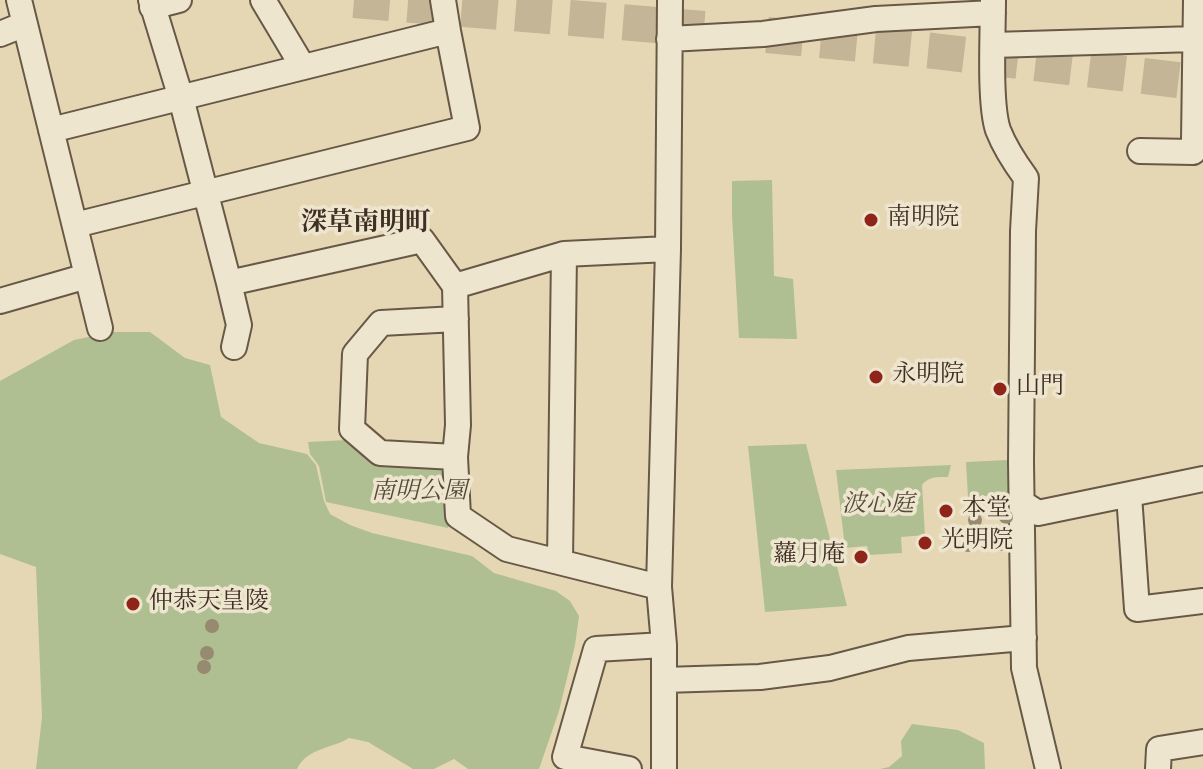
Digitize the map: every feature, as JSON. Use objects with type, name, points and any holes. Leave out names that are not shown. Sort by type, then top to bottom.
[{"type":"street","points":[[179,0],[151,4],[181,98],[229,283],[239,325],[234,347]]},
{"type":"street","points":[[263,0],[303,67]]},
{"type":"street","points":[[75,225],[467,128],[443,0]]},
{"type":"street","points":[[664,769],[664,645],[659,587],[668,249],[670,0]]},
{"type":"street","points":[[1140,151],[1193,152],[1198,140],[1196,0]]},
{"type":"street","points":[[669,39],[763,34],[877,9],[993,6],[994,104],[998,128],[1013,160],[1026,178],[1021,502],[1024,668],[1048,769]]},
{"type":"street","points":[[0,34],[22,12]]},
{"type":"street","points":[[22,12],[100,328]]},
{"type":"street","points":[[51,130],[448,31]]},
{"type":"street","points":[[993,45],[1198,52]]},
{"type":"street","points":[[229,283],[422,240],[455,286],[458,516],[507,549],[659,587]]},
{"type":"street","points":[[455,286],[564,254],[668,249]]},
{"type":"street","points":[[560,561],[564,254]]},
{"type":"street","points":[[0,301],[87,276]]},
{"type":"street","points":[[455,457],[380,453],[352,429],[355,354],[381,323],[456,319]]},
{"type":"street","points":[[1021,502],[1038,513],[1203,479]]},
{"type":"street","points":[[1129,495],[1137,609],[1203,601]]},
{"type":"street","points":[[664,680],[760,677],[830,668],[908,648],[1024,638]]},
{"type":"street","points":[[629,769],[565,757],[596,649],[664,645]]},
{"type":"street","points":[[1158,769],[1159,749],[1203,742]]},
{"type":"green space","points":[[772,180],[774,276],[793,279],[797,339],[739,338],[732,181]]},
{"type":"green space","points":[[112,332],[150,332],[185,358],[210,365],[221,417],[259,443],[307,454],[316,465],[330,514],[372,533],[472,556],[494,573],[556,591],[570,601],[579,616],[575,645],[559,711],[539,769],[468,769],[454,759],[434,769],[413,769],[368,742],[349,738],[313,753],[297,769],[36,769],[42,717],[36,567],[0,554],[0,381],[74,340]]},
{"type":"green space","name":"南明公園","points":[[347,440],[375,465],[440,466],[447,477],[448,528],[326,502],[319,466],[310,454],[308,442]]},
{"type":"green space","points":[[806,444],[847,606],[765,612],[748,446]]},
{"type":"green space","points":[[1008,460],[1009,495],[968,497],[966,462]]},
{"type":"green space","name":"波心庭","points":[[951,465],[948,477],[937,477],[922,485],[925,535],[901,537],[902,553],[869,555],[867,546],[845,548],[836,470]]},
{"type":"green space","points":[[1002,526],[1003,550],[992,552],[986,547],[986,527]]},
{"type":"green space","points":[[912,724],[958,730],[984,743],[985,769],[880,769],[889,767],[902,756],[901,741]]},
{"type":"tunnel","points":[[354,0],[704,29]]},
{"type":"tunnel","points":[[767,35],[1203,83]]},
{"type":"place","name":"南明院","points":[[871,220]]},
{"type":"place","name":"永明院","points":[[876,377]]},
{"type":"place","name":"山門","points":[[1000,389]]},
{"type":"place","name":"本堂","points":[[946,511]]},
{"type":"place","name":"光明院","points":[[925,543]]},
{"type":"place","name":"蘿月庵","points":[[861,557]]},
{"type":"place","name":"仲恭天皇陵","points":[[133,604]]},
{"type":"district","name":"深草南明町","points":[[366,226]]}]
